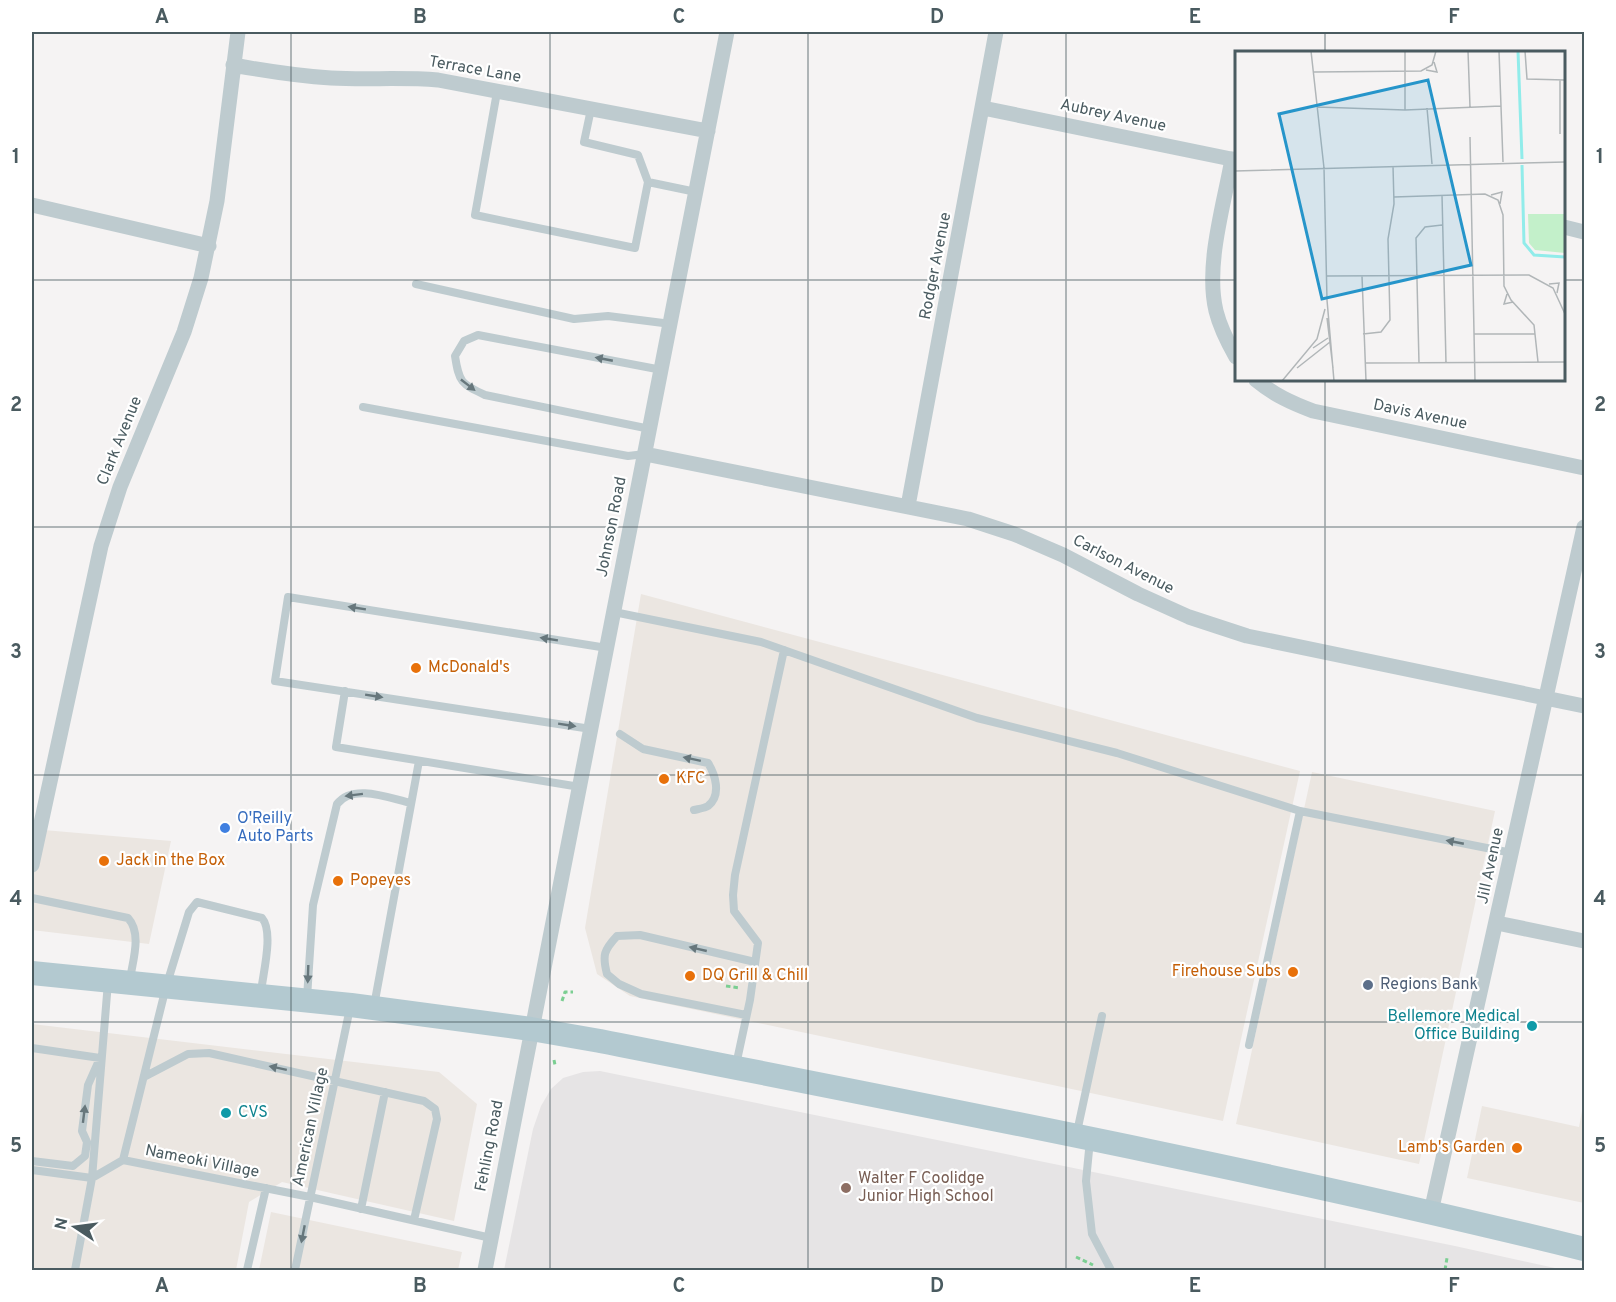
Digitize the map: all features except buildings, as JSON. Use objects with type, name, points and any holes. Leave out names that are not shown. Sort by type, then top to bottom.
[{"type":"main road","points":[[32,973],[362,1006],[531,1029],[1083,1137],[1431,1212],[1584,1249]]},
{"type":"street","name":"Clark Avenue","points":[[32,865],[34,845],[101,546],[120,487],[184,332],[209,246],[218,201],[238,32]]},
{"type":"street","name":"Johnson Road","points":[[531,1029],[592,729],[727,32]]},
{"type":"street","name":"Rodger Avenue","points":[[908,506],[996,32]]},
{"type":"street","name":"Terrace Lane","points":[[233,65],[280,74],[332,78],[438,80],[708,131]]},
{"type":"street","name":"Aubrey Avenue","points":[[983,108],[1234,159]]},
{"type":"street","points":[[1234,159],[1215,254],[1213,292],[1216,312],[1235,355]]},
{"type":"street","points":[[32,205],[209,246]]},
{"type":"street","points":[[1565,227],[1584,232]]},
{"type":"street","name":"Davis Avenue","points":[[1257,381],[1288,402],[1313,411],[1584,468]]},
{"type":"street","name":"Carlson Avenue","points":[[645,454],[968,519],[1014,534],[1063,555],[1138,594],[1190,617],[1247,636],[1584,706]]},
{"type":"street","name":"Jill Avenue","points":[[1431,1212],[1584,527]]},
{"type":"street","points":[[1497,923],[1584,941]]},
{"type":"street","name":"Fehling Road","points":[[485,1270],[531,1029]]},
{"type":"lane","points":[[497,92],[475,215],[635,248],[648,182],[638,155],[585,142],[591,109]]},
{"type":"lane","points":[[648,182],[696,192]]},
{"type":"lane","points":[[416,284],[574,319],[608,316],[670,324]]},
{"type":"lane","points":[[650,429],[485,395],[468,387],[458,376],[455,356],[464,341],[478,335],[662,370]]},
{"type":"lane","points":[[363,407],[628,456],[645,454]]},
{"type":"lane","points":[[592,729],[275,681],[288,597],[607,648]]},
{"type":"lane","points":[[614,612],[761,642],[976,718],[1117,753],[1300,811],[1512,853]]},
{"type":"lane","points":[[735,1068],[758,943],[734,911],[735,875],[784,650]]},
{"type":"lane","points":[[345,691],[336,747],[580,787]]},
{"type":"lane","points":[[620,734],[643,749],[708,763],[715,774],[714,799],[707,807],[694,810]]},
{"type":"lane","name":"American Village","points":[[247,1270],[266,1188],[310,1197],[335,1080],[362,1006],[411,803],[419,760]]},
{"type":"lane","points":[[307,1000],[313,904],[337,804],[342,797],[359,793],[411,803]]},
{"type":"lane","points":[[1249,1045],[1300,811]]},
{"type":"lane","points":[[32,898],[128,918],[133,923],[136,938],[119,982],[100,1058],[88,1085],[82,1131],[87,1142],[85,1156],[72,1166],[32,1161]]},
{"type":"lane","points":[[123,1160],[166,987],[189,912],[197,902],[262,918],[267,923],[268,935],[260,996]]},
{"type":"lane","points":[[746,1015],[631,990],[607,974],[603,961],[606,948],[617,936],[640,935],[755,962]]},
{"type":"lane","points":[[1102,1016],[1083,1137],[1092,1234],[1111,1270]]},
{"type":"lane","points":[[32,1048],[100,1058]]},
{"type":"lane","points":[[144,1077],[188,1054],[209,1053],[424,1101],[435,1110],[437,1119],[414,1221]]},
{"type":"lane","points":[[75,1270],[92,1178],[100,1058]]},
{"type":"lane","points":[[361,1209],[385,1092]]},
{"type":"lane","name":"Nameoki Village","points":[[92,1178],[123,1160],[266,1188]]},
{"type":"lane","points":[[32,1170],[92,1178]]},
{"type":"lane","points":[[296,1270],[310,1197],[491,1238]]},
{"type":"path","points":[[562,1001],[565,992],[573,992]]},
{"type":"path","points":[[554,1060],[555,1065]]},
{"type":"path","points":[[1076,1257],[1094,1266],[1097,1270]]},
{"type":"path","points":[[1445,1270],[1448,1258]]},
{"type":"shaded area","points":[[641,594],[1300,771],[1223,1121],[630,996],[597,974],[585,928]]},
{"type":"shaded area","points":[[1312,772],[1495,811],[1419,1164],[1236,1124]]},
{"type":"shaded area","points":[[32,829],[171,841],[149,944],[32,930]]},
{"type":"shaded area","points":[[32,1024],[439,1072],[477,1104],[454,1221],[282,1182],[249,1202],[236,1270],[32,1270]]},
{"type":"shaded area","name":"Walter F Coolidge Junior High School","points":[[600,1071],[1564,1270],[504,1270],[533,1129],[541,1106],[551,1089],[563,1078],[583,1072]]},
{"type":"shaded area","points":[[1584,1100],[1584,1203],[1467,1178],[1482,1106],[1579,1127]]},
{"type":"shaded area","points":[[271,1212],[462,1252],[458,1270],[259,1270]]},
{"type":"place","name":"McDonald's","points":[[416,668]]},
{"type":"place","name":"KFC","points":[[664,779]]},
{"type":"place","name":"O'Reilly Auto Parts","points":[[225,828]]},
{"type":"place","name":"Jack in the Box","points":[[104,861]]},
{"type":"place","name":"Popeyes","points":[[338,881]]},
{"type":"place","name":"Firehouse Subs","points":[[1293,972]]},
{"type":"place","name":"DQ Grill & Chill","points":[[690,976]]},
{"type":"place","name":"Regions Bank","points":[[1368,985]]},
{"type":"place","name":"Bellemore Medical Office Building","points":[[1532,1026]]},
{"type":"place","name":"CVS","points":[[226,1113]]},
{"type":"place","name":"Lamb's Garden","points":[[1517,1148]]},
{"type":"place","name":"Walter F Coolidge Junior High School","points":[[846,1188]]}]
